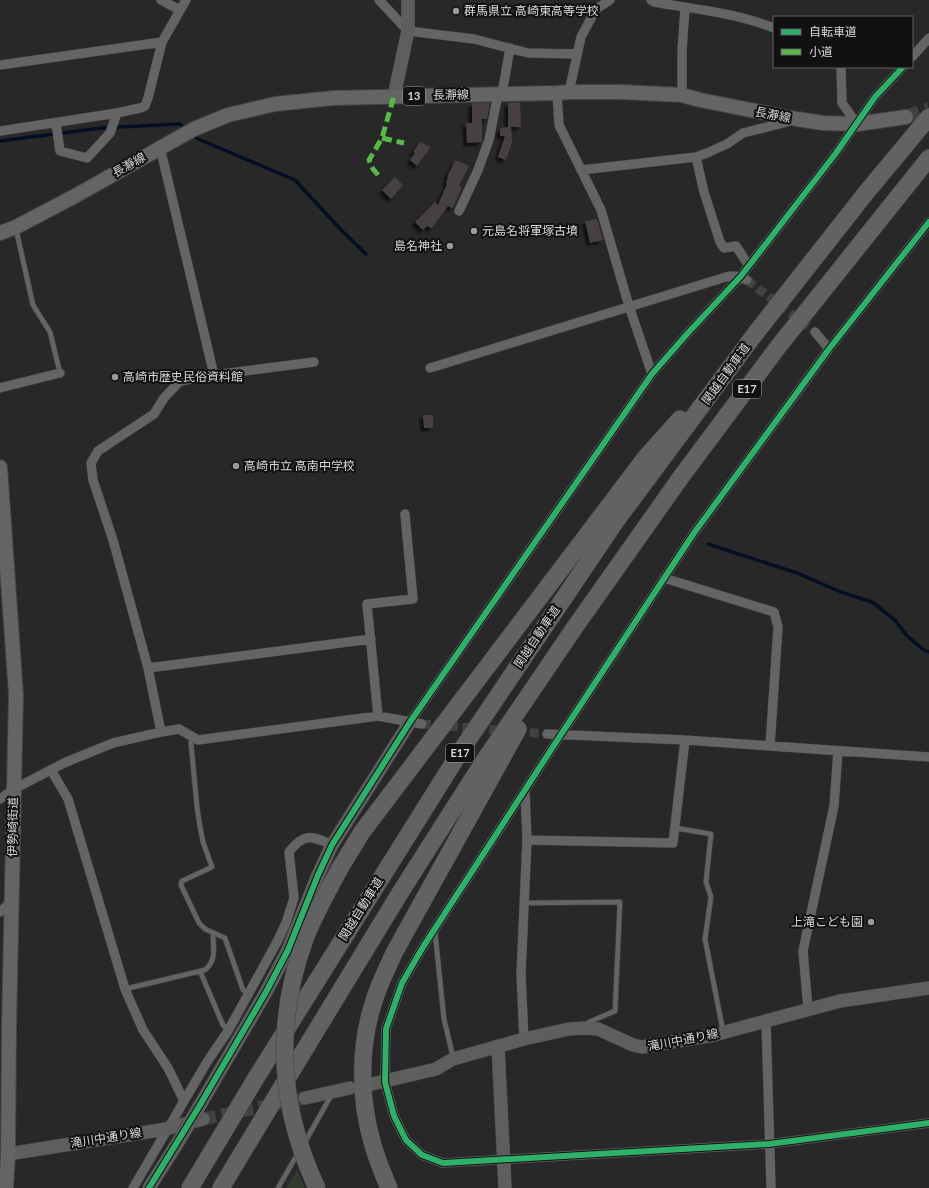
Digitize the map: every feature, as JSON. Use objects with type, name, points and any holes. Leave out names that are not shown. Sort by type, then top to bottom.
[{"type":"highway","name":"関越自動車道","points":[[190,1188],[260,1071],[462,749],[616,521],[755,334],[865,194],[929,117]]},
{"type":"highway","name":"関越自動車道","points":[[221,1188],[276,1095],[400,893],[484,761],[575,627],[681,477],[778,347],[929,158]]},
{"type":"highway","points":[[317,1188],[304,1156],[291,1115],[286,1088],[285,1053],[286,1025],[290,995],[305,939],[317,912],[340,868],[362,832],[646,457],[755,334]]},
{"type":"highway","points":[[389,1188],[372,1145],[366,1120],[364,1098],[364,1048],[373,1002],[394,953],[575,627]]},
{"type":"main road","name":"長瀞線","points":[[0,233],[16,227],[75,196],[194,129],[228,115],[275,104],[333,98],[622,92],[682,95],[797,120],[823,123],[857,124],[906,117]]},
{"type":"main road","name":"伊勢崎街道","points":[[0,467],[1,502],[16,695],[12,901],[4,1027],[6,1188]]},
{"type":"street","points":[[161,0],[180,10]]},
{"type":"street","points":[[0,131],[117,113],[145,106],[162,42],[186,0]]},
{"type":"street","points":[[379,0],[408,31],[474,39],[528,52],[577,54]]},
{"type":"street","points":[[394,96],[408,31],[408,0]]},
{"type":"street","points":[[610,0],[596,9],[581,37],[577,54],[563,93],[559,125],[601,210],[629,306],[652,374]]},
{"type":"street","points":[[651,0],[654,2],[686,8],[724,13],[773,28]]},
{"type":"street","points":[[682,95],[682,51],[686,8]]},
{"type":"street","points":[[913,55],[929,38]]},
{"type":"street","points":[[0,65],[162,42]]},
{"type":"street","points":[[458,211],[478,170],[489,140],[510,48]]},
{"type":"street","points":[[841,68],[842,103],[857,124]]},
{"type":"street","points":[[150,1188],[266,992],[288,950],[318,875],[332,845],[652,374],[687,334],[744,278],[749,266],[836,153],[875,97],[902,68]]},
{"type":"street","points":[[56,123],[60,151],[87,158],[110,133],[117,113]]},
{"type":"street","points":[[581,170],[696,157],[728,144],[743,132],[797,120]]},
{"type":"street","points":[[160,147],[214,375]]},
{"type":"street","points":[[696,157],[704,192],[720,242],[724,248],[736,246],[749,266]]},
{"type":"street","points":[[929,222],[830,348],[694,534],[434,930],[402,983],[386,1029],[379,1083],[406,1140],[422,1155],[442,1163],[769,1144],[929,1123]]},
{"type":"street","points":[[430,368],[726,277],[730,276],[744,278]]},
{"type":"street","points":[[815,332],[830,348]]},
{"type":"street","points":[[161,732],[148,668],[113,540],[93,480],[91,463],[98,451],[154,414],[164,398],[180,381],[314,362]]},
{"type":"street","points":[[0,388],[60,373]]},
{"type":"street","points":[[378,716],[367,604],[413,599],[404,514]]},
{"type":"street","points":[[664,578],[774,612],[778,627],[770,746]]},
{"type":"street","points":[[148,668],[371,639]]},
{"type":"street","points":[[0,799],[14,789],[64,763],[113,744],[161,732],[180,729],[198,740],[378,716],[416,723]]},
{"type":"street","points":[[547,734],[560,736],[685,740],[929,757]]},
{"type":"street","points":[[527,840],[673,844],[685,740]]},
{"type":"street","points":[[808,1009],[803,951],[834,806],[838,751]]},
{"type":"street","points":[[51,770],[68,799],[125,989],[143,1030],[168,1068],[184,1101]]},
{"type":"street","points":[[524,1039],[521,974],[527,840],[525,791]]},
{"type":"street","points":[[133,1188],[166,1129],[228,1031],[278,942],[294,898],[289,852],[300,840],[307,838],[315,838],[332,845]]},
{"type":"street","points":[[0,912],[12,901]]},
{"type":"street","name":"滝川中通り線","points":[[379,1083],[436,1069],[453,1059],[498,1046],[569,1029],[598,1029],[633,1045],[642,1047],[724,1032],[840,1000],[929,988]]},
{"type":"street","points":[[766,1021],[771,1188]]},
{"type":"street","points":[[498,1046],[505,1188]]},
{"type":"street","points":[[305,1098],[350,1088]]},
{"type":"street","name":"滝川中通り線","points":[[5,1160],[166,1129],[202,1119]]},
{"type":"lane","points":[[16,227],[33,305],[50,332],[60,373]]},
{"type":"lane","points":[[192,737],[191,743],[197,807],[203,842],[212,867],[182,881],[181,885],[199,923],[205,929],[225,938],[243,990],[248,994]]},
{"type":"lane","points":[[675,828],[710,834],[706,882],[711,897],[705,939],[724,1032]]},
{"type":"lane","points":[[525,903],[620,902],[615,1010],[589,1022],[585,1028]]},
{"type":"lane","points":[[434,930],[444,1019],[453,1059]]},
{"type":"lane","points":[[125,989],[205,970],[211,965],[213,960],[213,933]]},
{"type":"lane","points":[[200,971],[223,1025],[228,1031]]},
{"type":"lane","points":[[278,1188],[333,1093]]},
{"type":"green space","points":[[297,1170],[305,1188],[286,1188]]},
{"type":"building","points":[[520,102],[521,127],[511,127],[512,143],[506,160],[498,157],[505,136],[500,136],[500,128],[508,127],[508,103]]},
{"type":"building","points":[[472,103],[490,103],[487,119],[482,119],[482,142],[467,143],[466,123],[472,123]]},
{"type":"building","points":[[420,142],[431,147],[417,166],[410,160],[415,153],[413,152]]},
{"type":"building","points":[[455,161],[469,166],[459,186],[462,187],[453,208],[448,206],[432,228],[427,226],[423,230],[415,222],[435,202],[438,205],[447,184],[447,177]]},
{"type":"building","points":[[395,177],[403,185],[391,199],[382,190]]},
{"type":"building","points":[[597,219],[603,240],[590,243],[585,221]]},
{"type":"building","points":[[423,415],[433,415],[433,428],[424,428]]},
{"type":"waterway","points":[[0,141],[101,128],[180,124],[186,129]]},
{"type":"waterway","points":[[192,134],[198,139],[295,180],[341,230],[366,254]]},
{"type":"waterway","points":[[708,544],[797,573],[841,592],[872,602],[895,620],[907,636],[924,650],[929,652]]},
{"type":"tunnel","points":[[906,117],[929,109]]},
{"type":"tunnel","points":[[747,280],[815,332]]},
{"type":"tunnel","points":[[422,724],[547,734]]},
{"type":"tunnel","points":[[203,1119],[305,1098]]},
{"type":"marked path","points":[[378,175],[373,169],[369,160],[382,138],[394,96]]},
{"type":"marked path","points":[[382,138],[404,143]]},
{"type":"cycle path","points":[[149,1188],[200,1105],[266,992],[288,950],[318,875],[332,845],[410,722],[652,374],[741,276],[836,153],[875,97],[902,68]]},
{"type":"cycle path","points":[[929,222],[829,349],[694,533],[423,947],[402,983],[386,1029],[385,1082],[394,1116],[406,1140],[422,1155],[443,1163],[769,1144],[929,1123]]},
{"type":"place","name":"群馬県立 高崎東高等学校","points":[[456,11]]},
{"type":"place","name":"元島名将軍塚古墳","points":[[474,231]]},
{"type":"place","name":"島名神社","points":[[450,246]]},
{"type":"place","name":"高崎市歴史民俗資料館","points":[[115,377]]},
{"type":"place","name":"高崎市立 高南中学校","points":[[236,466]]},
{"type":"place","name":"上滝こども園","points":[[871,922]]}]
